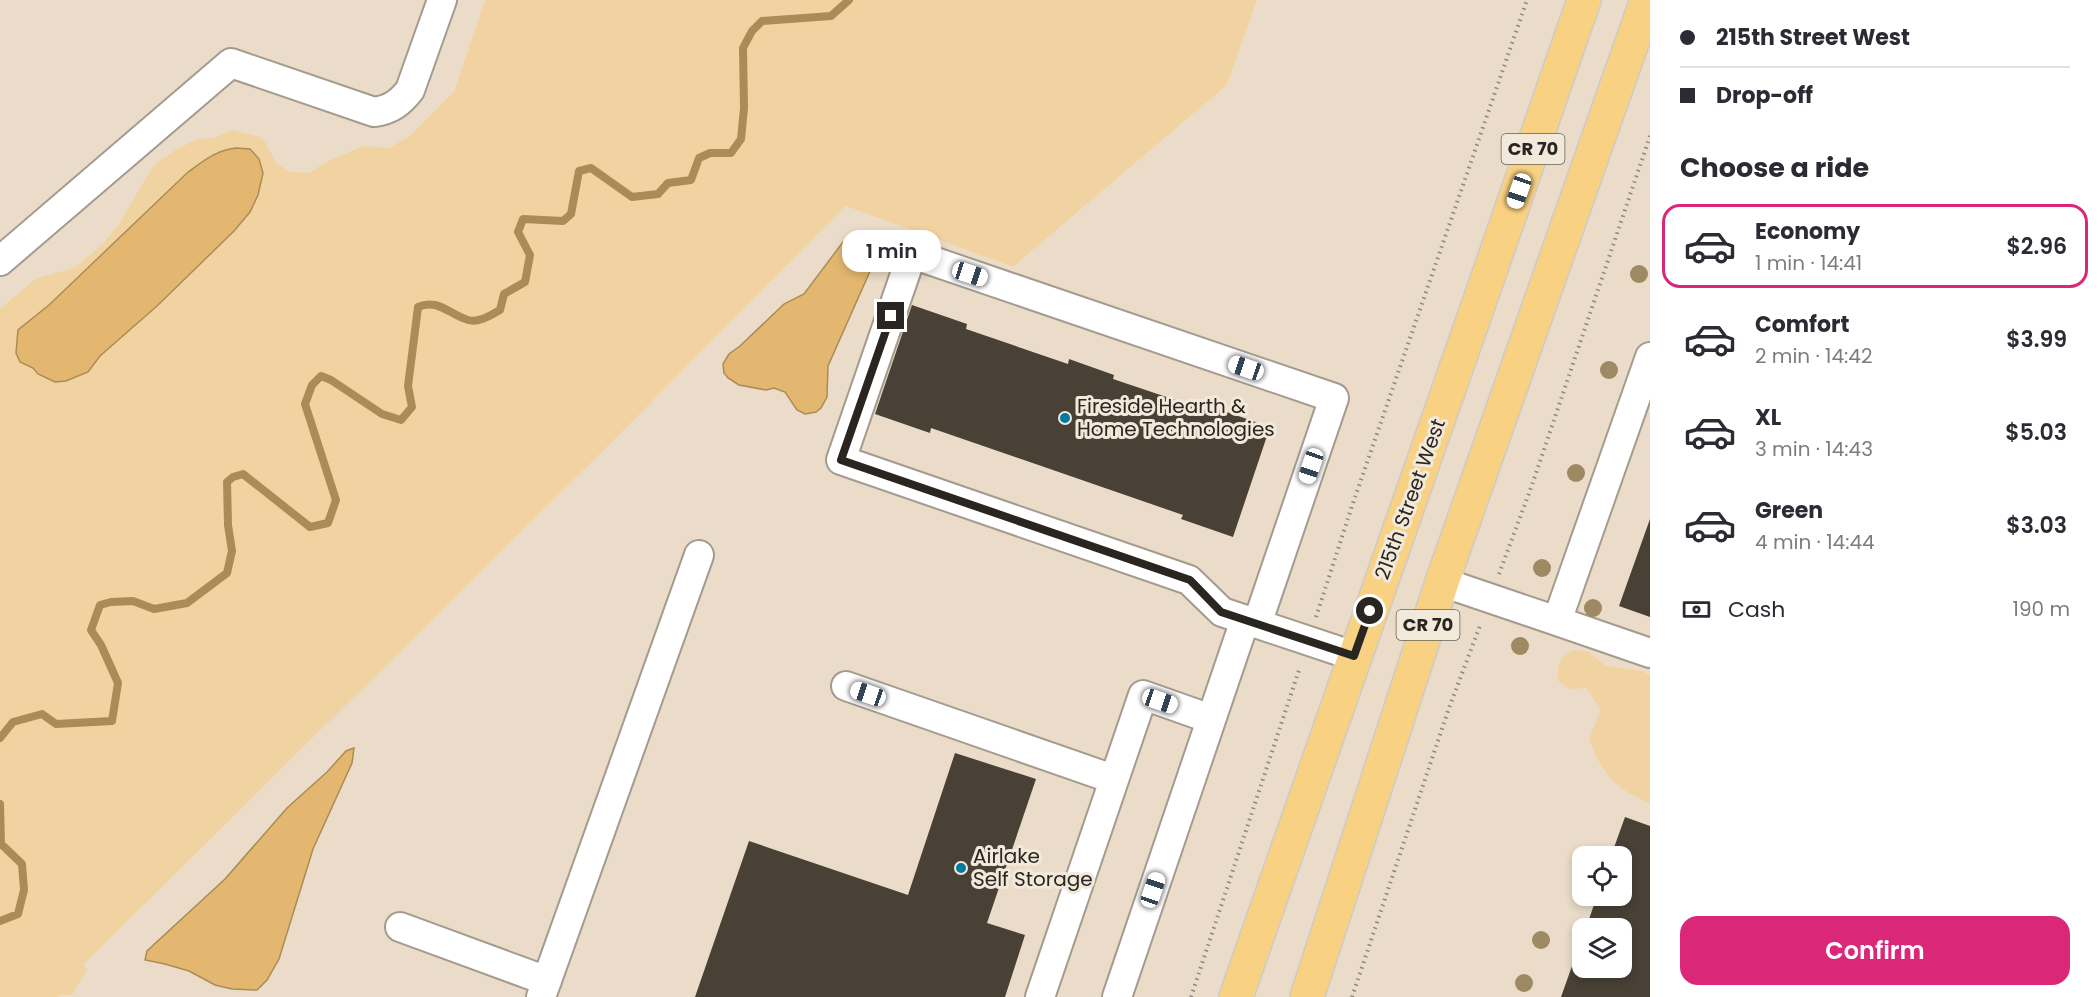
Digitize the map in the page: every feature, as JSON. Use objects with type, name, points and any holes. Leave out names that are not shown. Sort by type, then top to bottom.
[{"type":"main road","name":"215th Street West","points":[[1236,997],[1584,0]]},
{"type":"main road","name":"CR 70","points":[[1307,997],[1442,582],[1647,0]]},
{"type":"lane","points":[[0,261],[231,63],[374,112],[384,111],[393,106],[410,90],[442,0]]},
{"type":"lane","points":[[1117,997],[1211,719],[1251,622],[1334,398],[912,254],[841,460],[1190,580],[1221,612],[1251,622],[1308,642],[1354,656]]},
{"type":"lane","points":[[1557,621],[1650,357]]},
{"type":"lane","points":[[400,927],[544,989],[699,555]]},
{"type":"lane","points":[[1442,582],[1650,653]]},
{"type":"lane","points":[[846,686],[1113,779]]},
{"type":"lane","points":[[1040,997],[1143,695],[1211,719]]},
{"type":"path","points":[[1191,997],[1356,494],[1527,0]]},
{"type":"path","points":[[1352,997],[1449,708],[1533,485],[1650,136]]},
{"type":"shaded area","points":[[0,0],[485,0],[454,91],[0,554]]},
{"type":"shaded area","points":[[485,0],[1257,0],[1227,85],[1013,267],[845,206],[619,435],[83,965],[87,970],[72,995],[0,997],[0,309],[35,279],[74,268],[102,245],[119,224],[153,166],[174,151],[197,139],[213,138],[232,130],[260,137],[266,143],[276,163],[290,172],[309,173],[326,162],[363,146],[390,148],[411,135],[454,91]],"holes":[[[225,149],[263,173],[258,195],[250,212],[234,231],[157,306],[100,356],[88,372],[66,381],[38,374],[33,368],[18,330],[49,305],[187,173]]]},
{"type":"shaded area","points":[[1257,0],[1650,0],[1650,997],[56,997],[52,995],[619,435],[845,206],[1013,267],[1227,85]]},
{"type":"shaded area","points":[[236,148],[250,149],[259,159],[263,173],[258,195],[250,212],[234,231],[157,306],[100,356],[88,372],[66,381],[55,382],[20,362],[16,353],[18,330],[49,305],[187,173],[216,154]]},
{"type":"shaded area","points":[[843,242],[856,244],[865,249],[870,257],[871,269],[828,366],[827,397],[821,408],[816,412],[805,414],[797,410],[785,392],[774,388],[766,390],[739,385],[728,378],[724,373],[723,364],[729,354],[784,304],[804,294]]},
{"type":"shaded area","points":[[1573,650],[1589,652],[1606,666],[1643,671],[1650,677],[1650,804],[1618,786],[1600,763],[1589,739],[1601,709],[1586,688],[1570,689],[1558,681],[1560,662]]},
{"type":"shaded area","points":[[354,748],[352,763],[313,849],[279,959],[267,980],[257,990],[232,989],[215,985],[189,971],[145,960],[147,951],[225,879],[287,808],[327,772],[346,751]]},
{"type":"building","name":"Fireside Hearth & Home Technologies","points":[[912,305],[967,324],[966,329],[1068,364],[1069,359],[1114,375],[1113,379],[1217,414],[1218,409],[1270,427],[1233,537],[1181,519],[1183,515],[931,428],[930,433],[875,414]]},
{"type":"building","points":[[1650,519],[1650,617],[1619,606]]},
{"type":"building","name":"Airlake Self Storage","points":[[955,753],[1036,779],[987,923],[1025,935],[1005,997],[695,997],[749,841],[908,895]]},
{"type":"building","points":[[1625,817],[1650,826],[1650,997],[1561,997],[1572,966],[1572,978],[1632,978],[1632,918],[1589,918],[1594,906],[1632,906],[1632,846],[1615,846]]},
{"type":"waterway","points":[[0,738],[13,722],[42,714],[56,724],[112,721],[118,683],[101,645],[91,630],[100,605],[133,601],[154,609],[187,603],[227,573],[232,551],[228,525],[227,482],[233,477],[243,474],[310,527],[328,523],[336,500],[305,404],[312,385],[321,376],[331,380],[382,414],[401,420],[412,407],[408,386],[418,307],[438,306],[472,321],[485,318],[500,310],[504,294],[525,282],[530,255],[518,232],[523,219],[563,221],[571,214],[579,171],[591,168],[632,197],[658,194],[668,183],[691,180],[699,158],[710,153],[731,153],[741,139],[744,108],[743,48],[752,31],[762,21],[831,16],[849,0]]},
{"type":"waterway","points":[[0,804],[1,844],[22,864],[24,890],[18,914],[0,921]]},
{"type":"place","name":"Fireside Hearth & Home Technologies","points":[[1065,418]]},
{"type":"place","name":"Airlake Self Storage","points":[[961,868]]},
{"type":"route","points":[[891,316],[841,460],[1190,580],[1221,612],[1354,656],[1370,611]]}]
